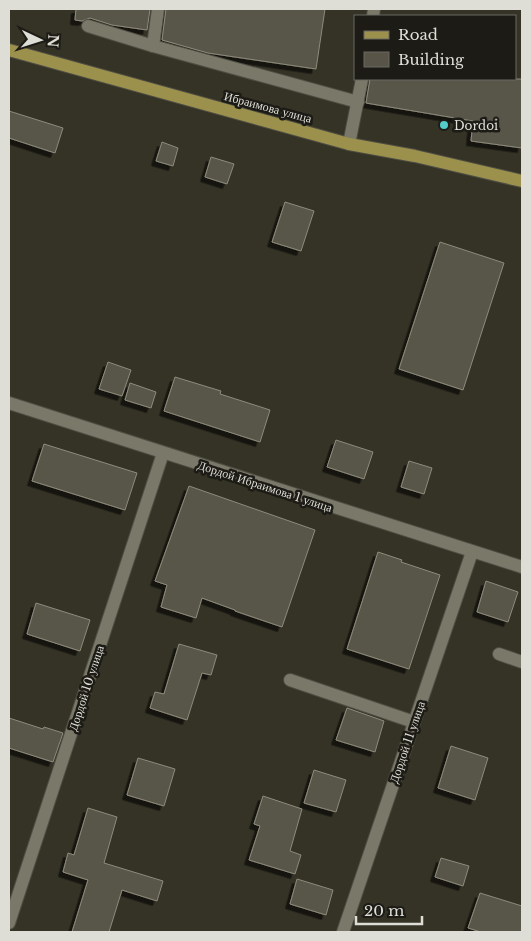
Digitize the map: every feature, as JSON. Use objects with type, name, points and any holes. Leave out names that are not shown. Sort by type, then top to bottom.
[{"type":"main road","name":"Ибраимова улица","points":[[9,50],[349,144],[415,156],[522,181]]},
{"type":"street","points":[[153,46],[158,9]]},
{"type":"street","points":[[88,26],[153,46],[358,102]]},
{"type":"street","points":[[349,144],[362,80]]},
{"type":"street","name":"Дордой Ибраимова 1 улица","points":[[9,403],[522,567]]},
{"type":"street","name":"Дордой 10 улица","points":[[9,923],[163,453]]},
{"type":"street","name":"Дордой 11 улица","points":[[343,932],[472,552]]},
{"type":"street","points":[[499,654],[522,662]]},
{"type":"street","points":[[290,680],[414,722]]},
{"type":"building","points":[[76,9],[150,9],[147,30],[112,25],[90,18],[82,21],[75,20]]},
{"type":"building","points":[[166,9],[325,9],[316,69],[208,53],[162,40]]},
{"type":"building","points":[[522,79],[522,148],[471,141],[473,121],[366,103],[370,80]]},
{"type":"building","points":[[9,111],[63,128],[55,153],[9,138]]},
{"type":"building","points":[[162,142],[178,148],[173,166],[156,161]]},
{"type":"building","points":[[211,157],[234,164],[227,184],[205,177]]},
{"type":"building","points":[[285,202],[314,211],[301,251],[272,242]]},
{"type":"building","points":[[440,242],[504,263],[463,390],[399,369]]},
{"type":"building","points":[[108,362],[131,370],[122,396],[99,389]]},
{"type":"building","points":[[175,377],[221,391],[220,394],[270,410],[260,442],[164,411]]},
{"type":"building","points":[[130,383],[156,392],[151,408],[125,400]]},
{"type":"building","points":[[336,440],[373,452],[364,479],[327,467]]},
{"type":"building","points":[[44,444],[137,473],[125,510],[32,481]]},
{"type":"building","points":[[409,461],[432,468],[424,494],[401,487]]},
{"type":"building","points":[[189,486],[315,530],[282,627],[202,598],[196,618],[161,607],[167,585],[155,581]]},
{"type":"building","points":[[378,552],[440,575],[409,669],[347,649]]},
{"type":"building","points":[[486,581],[518,592],[508,622],[477,612]]},
{"type":"building","points":[[36,603],[90,620],[80,651],[27,634]]},
{"type":"building","points":[[179,644],[217,655],[211,675],[202,673],[187,720],[150,708],[155,692],[164,694]]},
{"type":"building","points":[[347,708],[384,721],[375,752],[336,740]]},
{"type":"building","points":[[9,718],[63,733],[53,762],[9,748]]},
{"type":"building","points":[[451,746],[488,758],[475,800],[438,788]]},
{"type":"building","points":[[138,758],[175,769],[164,806],[127,795]]},
{"type":"building","points":[[314,770],[346,780],[336,812],[304,803]]},
{"type":"building","points":[[263,796],[302,809],[290,851],[301,855],[295,874],[249,860],[260,826],[254,824]]},
{"type":"building","points":[[88,808],[117,817],[104,863],[163,881],[157,901],[122,890],[109,932],[72,932],[88,880],[63,872],[68,853],[74,855]]},
{"type":"building","points":[[441,858],[469,866],[463,886],[435,877]]},
{"type":"building","points":[[297,879],[333,890],[326,915],[290,904]]},
{"type":"building","points":[[480,893],[522,906],[522,932],[481,932],[468,928]]},
{"type":"place","name":"Dordoi","points":[[444,125]]}]
